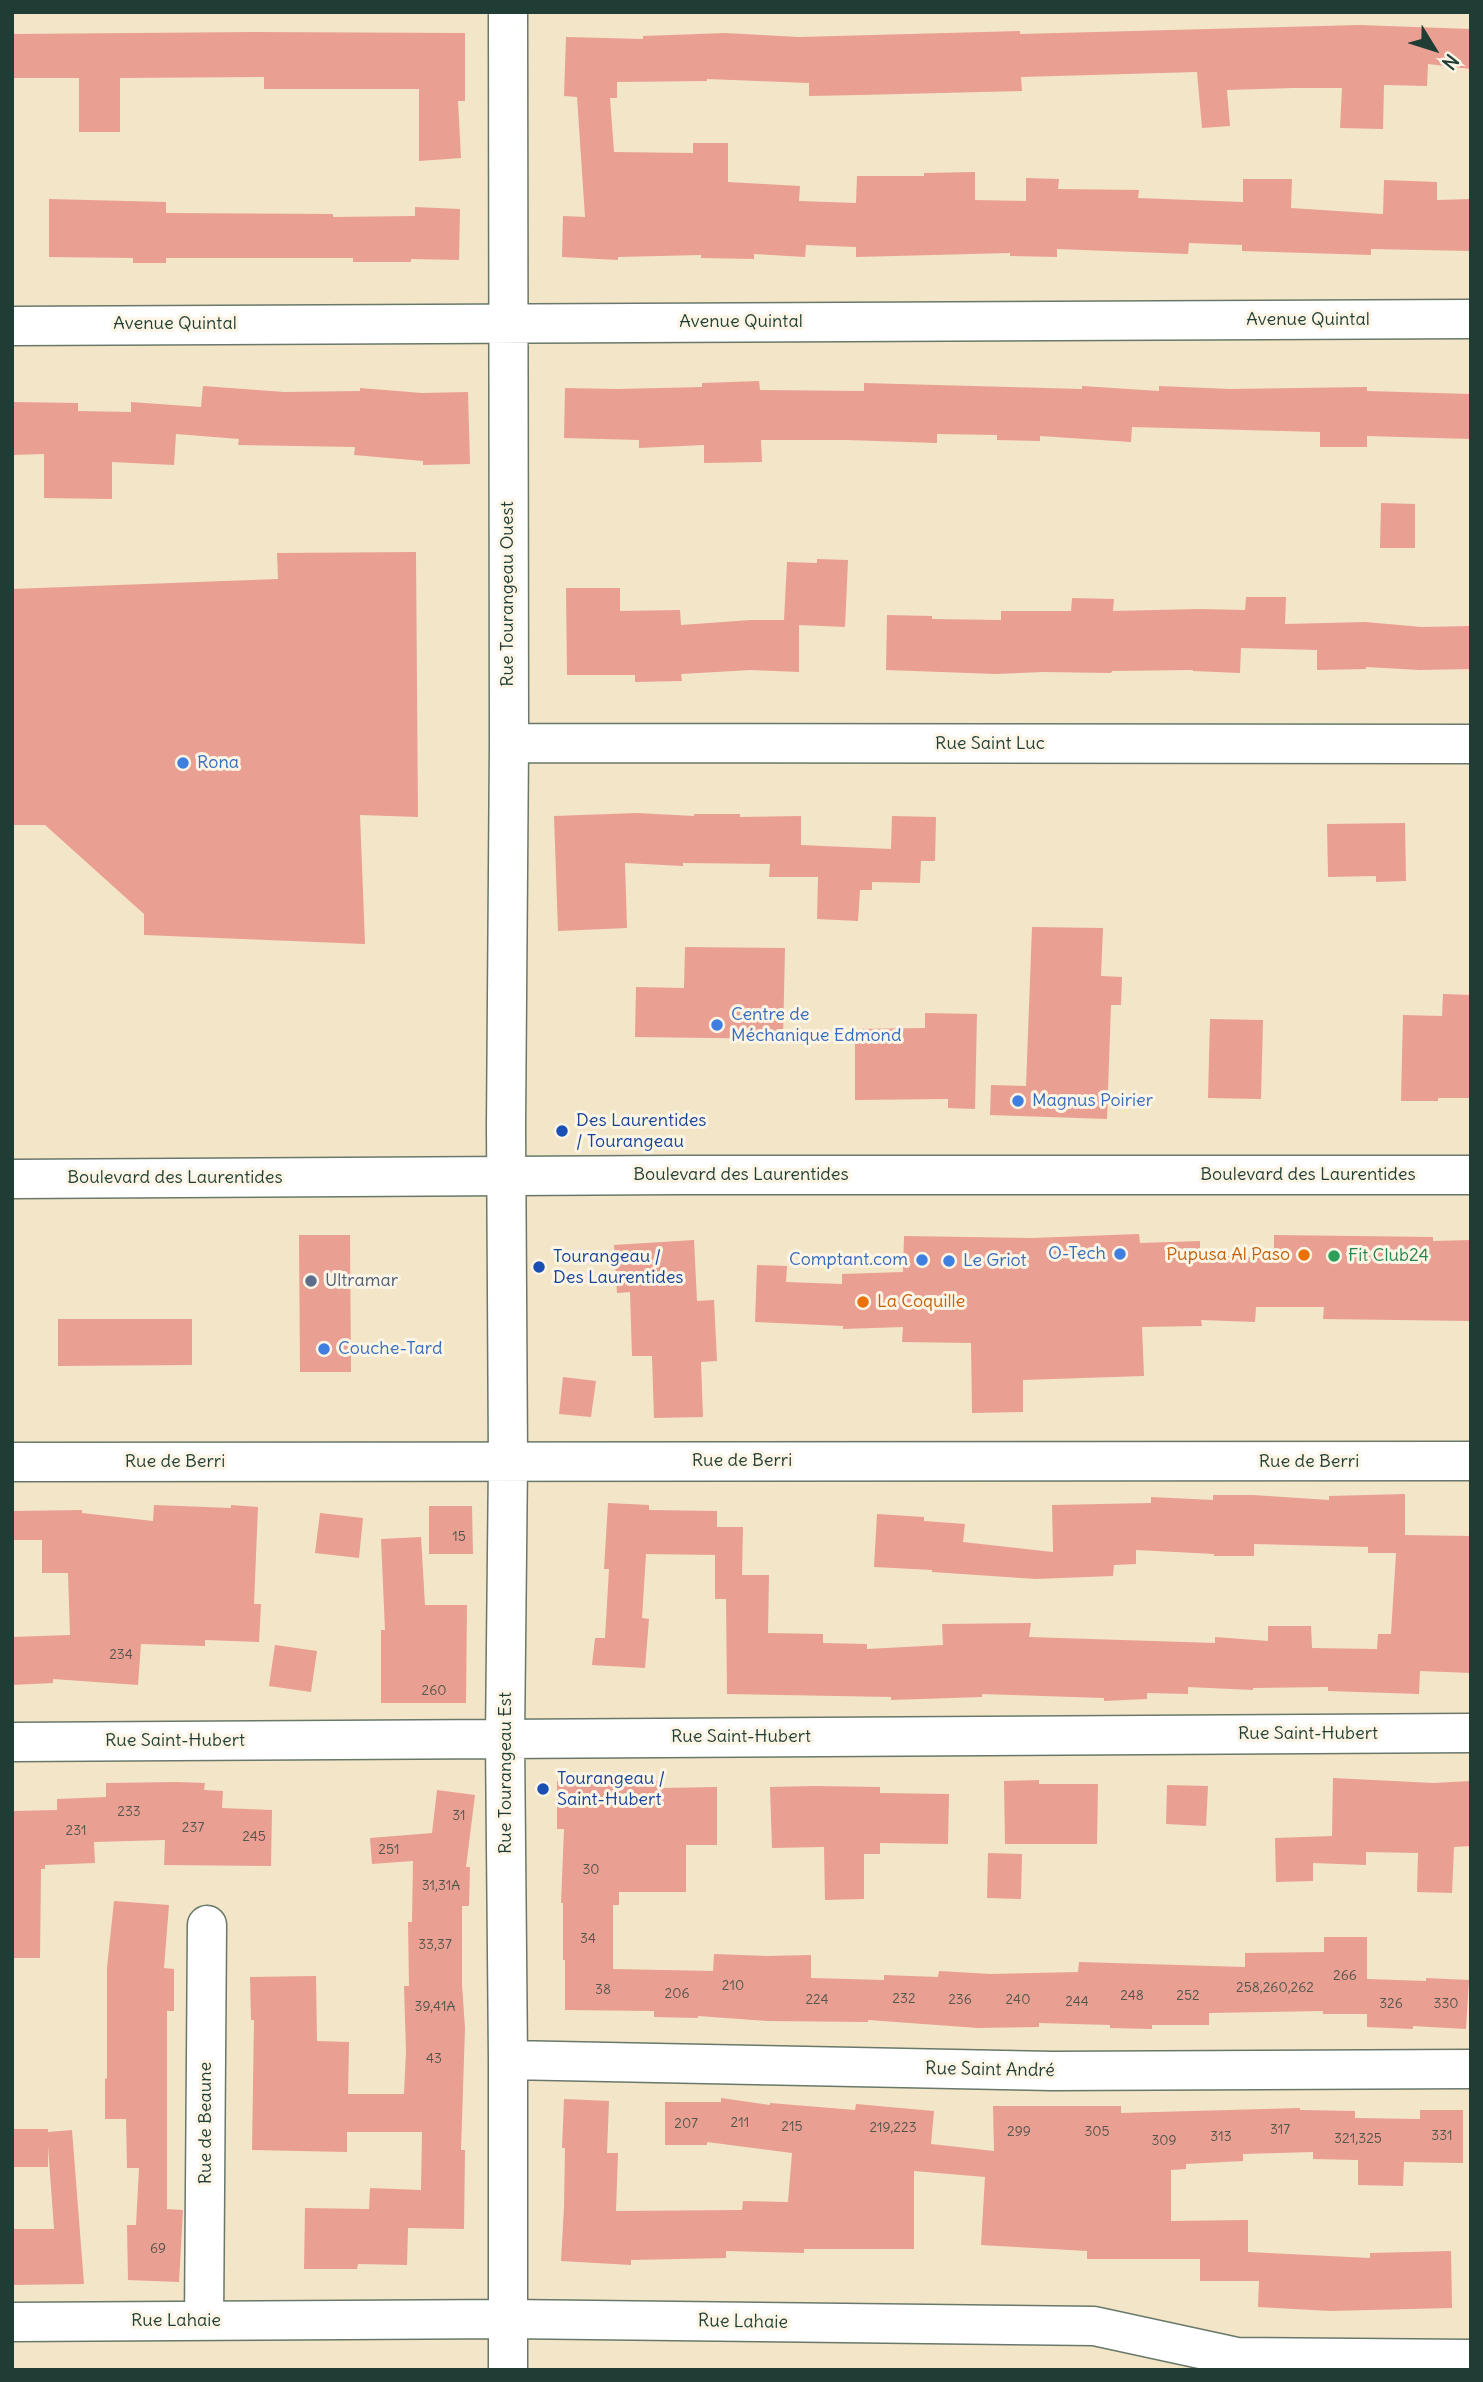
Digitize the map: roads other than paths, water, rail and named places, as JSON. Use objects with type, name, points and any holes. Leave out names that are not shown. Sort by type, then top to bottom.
[{"type":"street","name":"Rue Tourangeau Ouest","points":[[507,1176],[508,12]]},
{"type":"street","name":"Avenue Quintal","points":[[12,326],[1471,319]]},
{"type":"street","name":"Rue Saint Luc","points":[[509,743],[1471,744]]},
{"type":"street","name":"Boulevard des Laurentides","points":[[12,1179],[1471,1175]]},
{"type":"street","name":"Rue Tourangeau Est","points":[[507,1176],[505,1739],[508,2370]]},
{"type":"street","name":"Rue de Berri","points":[[12,1462],[1471,1461]]},
{"type":"street","name":"Rue Saint-Hubert","points":[[12,1742],[1471,1733]]},
{"type":"street","name":"Rue de Beaune","points":[[204,2321],[207,1925]]},
{"type":"street","name":"Rue Saint André","points":[[508,2060],[1052,2071],[1471,2070]]},
{"type":"street","name":"Rue Lahaie","points":[[12,2322],[508,2319],[1094,2326],[1237,2357],[1471,2359]]},
{"type":"place","name":"Rona","points":[[183,763]]},
{"type":"place","name":"Centre de Méchanique Edmond","points":[[717,1025]]},
{"type":"place","name":"Magnus Poirier","points":[[1018,1101]]},
{"type":"place","name":"Des Laurentides / Tourangeau","points":[[562,1131]]},
{"type":"place","name":"O-Tech","points":[[1120,1254]]},
{"type":"place","name":"Pupusa Al Paso","points":[[1304,1255]]},
{"type":"place","name":"Fit Club24","points":[[1334,1256]]},
{"type":"place","name":"Comptant.com","points":[[922,1260]]},
{"type":"place","name":"Le Griot","points":[[949,1261]]},
{"type":"place","name":"Tourangeau / Des Laurentides","points":[[539,1267]]},
{"type":"place","name":"Ultramar","points":[[311,1281]]},
{"type":"place","name":"La Coquille","points":[[863,1302]]},
{"type":"place","name":"Couche-Tard","points":[[324,1349]]},
{"type":"place","name":"Tourangeau / Saint-Hubert","points":[[543,1789]]}]
